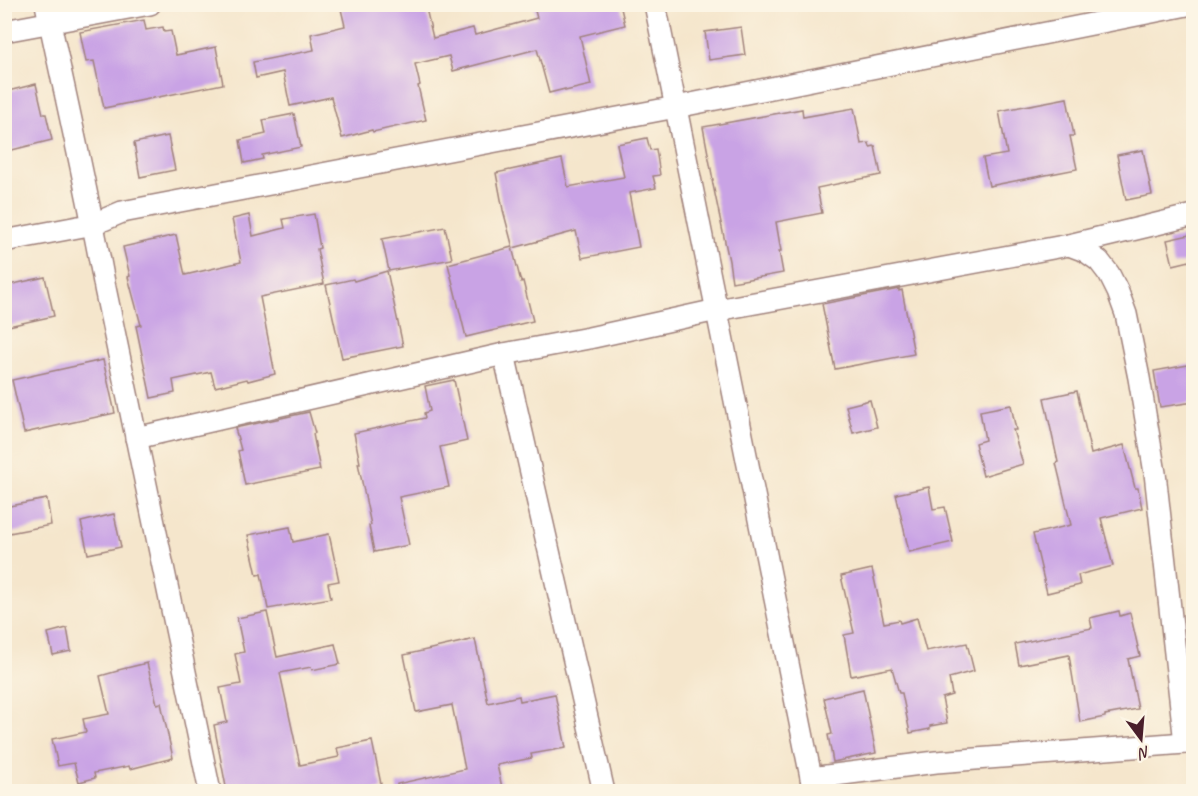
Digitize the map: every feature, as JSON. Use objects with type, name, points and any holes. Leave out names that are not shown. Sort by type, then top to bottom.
[{"type":"street","points":[[4,31],[48,14],[150,4]]},
{"type":"street","points":[[655,4],[813,785],[936,762],[1189,742],[1155,473],[1139,378],[1125,314],[1114,283],[1099,261],[1085,251],[1069,245]]},
{"type":"street","points":[[4,241],[94,224],[122,212],[676,107],[1192,4]]},
{"type":"street","points":[[48,14],[94,224],[105,288],[210,792]]},
{"type":"street","points":[[136,438],[504,354],[717,310],[1069,245],[1194,215]]},
{"type":"street","points":[[504,354],[604,792]]},
{"type":"building","points":[[359,4],[425,4],[433,38],[473,28],[475,35],[537,18],[533,4],[620,4],[625,25],[580,36],[591,85],[549,93],[537,49],[453,71],[449,56],[415,64],[426,120],[342,138],[331,97],[290,106],[283,72],[256,78],[253,62],[314,50],[311,34],[345,26],[341,9]]},
{"type":"building","points":[[144,20],[146,30],[163,27],[164,32],[171,31],[176,55],[216,47],[223,84],[104,108],[94,61],[86,62],[80,32]]},
{"type":"building","points":[[741,27],[745,55],[709,60],[705,32]]},
{"type":"building","points":[[36,84],[52,140],[4,152],[4,92]]},
{"type":"building","points":[[1067,98],[1074,136],[1070,136],[1077,169],[989,186],[983,158],[1007,154],[999,111]]},
{"type":"building","points":[[854,108],[861,144],[869,143],[870,147],[875,146],[881,175],[817,188],[822,213],[776,222],[783,273],[732,282],[703,127],[802,109],[803,117]]},
{"type":"building","points":[[294,114],[301,147],[262,155],[263,159],[244,163],[240,140],[266,134],[263,120]]},
{"type":"building","points":[[168,136],[175,170],[140,177],[134,143]]},
{"type":"building","points":[[647,138],[650,150],[656,149],[660,175],[653,176],[656,188],[629,193],[639,247],[582,258],[576,231],[513,248],[496,173],[562,159],[568,187],[624,177],[617,144]]},
{"type":"building","points":[[1143,150],[1152,195],[1126,200],[1117,155]]},
{"type":"building","points":[[314,214],[320,248],[317,249],[324,284],[260,297],[275,374],[215,387],[211,372],[173,380],[175,393],[151,398],[136,326],[141,325],[128,277],[130,276],[123,247],[176,235],[185,275],[241,262],[232,219],[249,215],[253,236],[285,228],[283,219]]},
{"type":"building","points":[[445,227],[452,259],[389,271],[382,239]]},
{"type":"building","points":[[1194,234],[1194,260],[1173,265],[1167,240]]},
{"type":"building","points":[[512,247],[533,321],[466,337],[448,264]]},
{"type":"building","points":[[387,271],[403,346],[342,358],[326,285],[353,279],[354,281]]},
{"type":"building","points":[[45,277],[54,316],[4,327],[4,286]]},
{"type":"building","points":[[899,289],[899,291],[902,290],[914,354],[835,369],[822,304]]},
{"type":"building","points":[[103,360],[115,413],[24,433],[12,380]]},
{"type":"building","points":[[1194,364],[1194,402],[1160,407],[1154,371]]},
{"type":"building","points":[[454,380],[467,441],[440,447],[449,487],[399,497],[409,545],[374,552],[354,433],[425,418],[424,413],[430,411],[425,386]]},
{"type":"building","points":[[1077,391],[1091,454],[1124,445],[1142,508],[1101,518],[1113,566],[1078,575],[1080,585],[1047,593],[1033,534],[1071,525],[1044,398]]},
{"type":"building","points":[[870,400],[877,427],[853,433],[846,406]]},
{"type":"building","points":[[1011,405],[1016,430],[1013,430],[1023,464],[983,476],[975,443],[985,440],[980,411]]},
{"type":"building","points":[[309,412],[315,433],[313,434],[320,470],[245,485],[238,451],[241,450],[235,428]]},
{"type":"building","points":[[929,487],[933,509],[945,507],[953,542],[909,552],[896,494]]},
{"type":"building","points":[[47,499],[51,525],[4,534],[4,507]]},
{"type":"building","points":[[114,514],[121,547],[88,554],[81,522]]},
{"type":"building","points":[[290,527],[293,542],[329,534],[339,581],[328,583],[331,598],[268,609],[261,574],[257,575],[248,535]]},
{"type":"building","points":[[872,569],[884,623],[899,620],[900,623],[917,618],[926,651],[967,643],[974,671],[949,678],[952,695],[942,698],[947,723],[910,733],[902,693],[899,693],[892,668],[851,676],[844,635],[854,633],[841,576]]},
{"type":"building","points":[[1119,611],[1120,616],[1130,613],[1140,656],[1128,659],[1138,709],[1080,722],[1069,655],[1019,665],[1015,644],[1092,628],[1090,618]]},
{"type":"building","points":[[267,612],[277,657],[335,644],[340,664],[280,673],[300,765],[339,757],[337,748],[372,741],[382,789],[368,792],[227,792],[214,725],[227,722],[220,688],[241,684],[235,654],[244,652],[237,618]]},
{"type":"building","points":[[67,628],[71,651],[53,655],[48,633]]},
{"type":"building","points":[[475,639],[488,703],[519,696],[520,701],[555,694],[566,748],[531,754],[532,758],[497,765],[503,792],[397,792],[397,784],[465,769],[452,705],[416,712],[404,655]]},
{"type":"building","points":[[147,663],[157,704],[161,703],[173,758],[130,769],[129,766],[94,773],[95,778],[79,782],[74,763],[58,766],[52,739],[86,732],[83,719],[109,714],[100,676]]},
{"type":"building","points":[[863,689],[876,753],[833,762],[828,735],[832,734],[824,698]]}]
